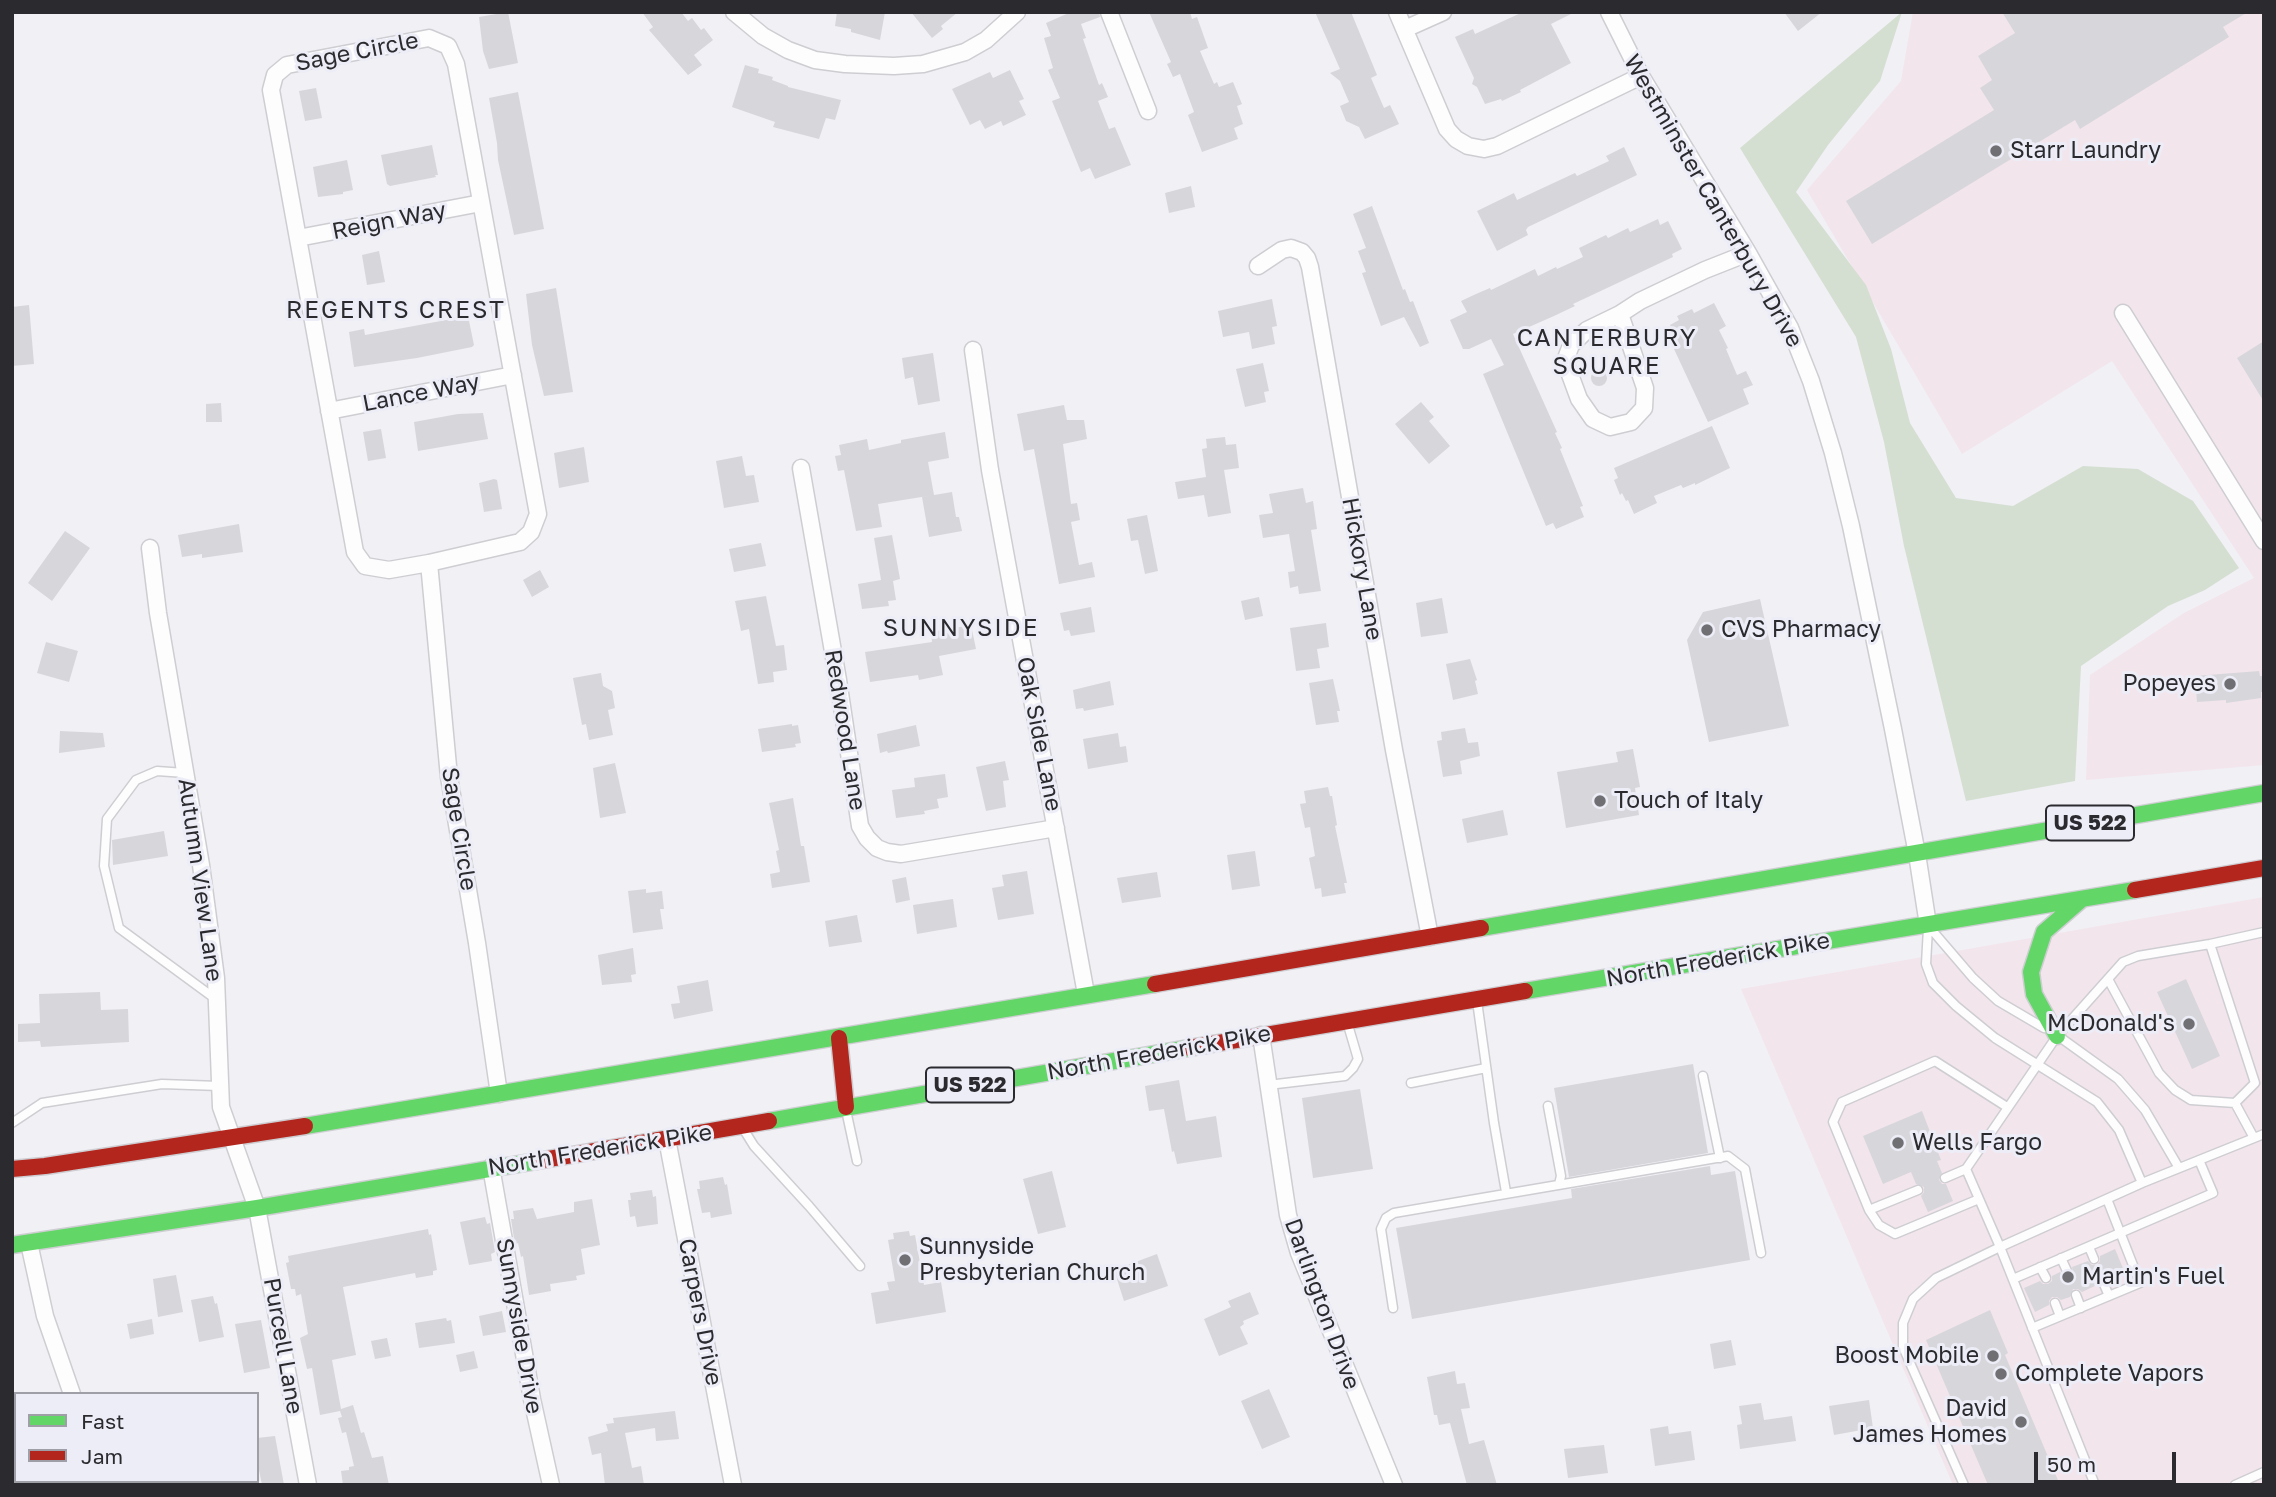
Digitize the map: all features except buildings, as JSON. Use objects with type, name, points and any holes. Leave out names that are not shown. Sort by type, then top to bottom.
[{"type":"main road","name":"US 522","points":[[12,1169],[232,1138],[839,1038],[2264,793]]},
{"type":"main road","name":"North Frederick Pike","points":[[20,1244],[257,1208],[1261,1035],[2264,868]]},
{"type":"main road","points":[[2057,1036],[2034,994],[2031,972],[2044,932],[2082,899]]},
{"type":"main road","points":[[839,1038],[846,1107]]},
{"type":"street","points":[[734,12],[763,36],[788,50],[815,60],[894,66],[923,64],[965,52],[986,40],[1017,12]]},
{"type":"street","points":[[1109,12],[1148,111]]},
{"type":"street","points":[[1397,12],[1447,128],[1456,139],[1468,146],[1484,149],[1497,146],[1641,76]]},
{"type":"street","points":[[1405,29],[1443,12]]},
{"type":"street","name":"Westminster Canterbury Drive","points":[[1609,12],[1641,76],[1790,328],[1811,381],[1833,453],[1891,716],[1928,925]]},
{"type":"street","name":"Sage Circle","points":[[429,38],[448,46],[456,64],[481,203],[538,514],[531,532],[520,542],[507,546],[389,570],[365,566],[355,552],[329,411],[271,90],[275,75],[286,65],[301,61],[429,38]]},
{"type":"street","name":"Reign Way","points":[[298,238],[481,203]]},
{"type":"street","name":"Hickory Lane","points":[[1258,266],[1282,250],[1291,248],[1302,253],[1310,267],[1394,750],[1430,937]]},
{"type":"street","points":[[1620,314],[1645,388],[1644,408],[1631,422],[1610,428],[1593,419],[1579,399],[1565,360],[1571,345],[1587,330],[1651,296],[1748,253]]},
{"type":"street","points":[[2123,313],[2264,541]]},
{"type":"street","name":"Oak Side Lane","points":[[973,350],[990,470],[1086,994]]},
{"type":"street","name":"Lance Way","points":[[329,411],[513,375]]},
{"type":"street","name":"Redwood Lane","points":[[801,468],[860,826],[867,838],[877,848],[901,854],[1056,828]]},
{"type":"street","name":"Autumn View Lane","points":[[150,548],[216,978],[221,1107],[257,1208]]},
{"type":"street","name":"Sage Circle","points":[[429,563],[449,777],[499,1094]]},
{"type":"street","name":"Darlington Drive","points":[[1261,1035],[1288,1215],[1299,1253],[1394,1485]]},
{"type":"street","name":"Carpers Drive","points":[[667,1139],[733,1485]]},
{"type":"street","name":"Sunnyside Drive","points":[[491,1167],[532,1399],[551,1485]]},
{"type":"street","name":"Purcell Lane","points":[[257,1208],[308,1485]]},
{"type":"street","points":[[20,1244],[71,1392]]},
{"type":"lane","points":[[185,773],[157,771],[136,780],[107,819],[104,866],[119,928],[217,1000]]},
{"type":"lane","points":[[1928,925],[1973,978],[1998,1001],[2057,1036],[2118,1079],[2145,1110],[2179,1168]]},
{"type":"lane","points":[[1928,925],[1926,964],[1933,983],[1995,1038],[2097,1102],[2119,1130],[2142,1183]]},
{"type":"lane","points":[[1945,1178],[1966,1169],[2057,1036],[2123,962],[2138,956],[2264,933]]},
{"type":"lane","points":[[2108,979],[2159,1073],[2175,1090],[2191,1100],[2235,1103],[2260,1082],[2210,944]]},
{"type":"lane","points":[[1477,1000],[1506,1192]]},
{"type":"lane","points":[[1268,1085],[1345,1076],[1357,1059],[1347,1021]]},
{"type":"lane","points":[[1979,1199],[1895,1234],[1879,1225],[1869,1209],[1833,1122],[1842,1102],[1935,1061],[2007,1107]]},
{"type":"lane","points":[[1411,1083],[1486,1068]]},
{"type":"lane","points":[[1703,1076],[1720,1158]]},
{"type":"lane","points":[[12,1123],[42,1103],[162,1084],[219,1086]]},
{"type":"lane","points":[[2235,1103],[2254,1138]]},
{"type":"lane","points":[[846,1107],[857,1161]]},
{"type":"lane","points":[[1548,1107],[1561,1176],[1559,1184]]},
{"type":"lane","points":[[742,1126],[754,1146],[860,1266]]},
{"type":"lane","points":[[1964,1485],[1903,1347],[1903,1323],[1913,1299],[1936,1278],[2000,1247],[2142,1183],[2264,1135]]},
{"type":"lane","points":[[1393,1308],[1381,1229],[1386,1218],[1401,1211],[1728,1156],[1745,1169],[1761,1252]]},
{"type":"lane","points":[[2012,1279],[2213,1194],[2199,1160]]},
{"type":"lane","points":[[1966,1169],[2095,1485]]},
{"type":"lane","points":[[1869,1209],[1918,1190]]},
{"type":"lane","points":[[2032,1328],[2140,1283],[2107,1199]]},
{"type":"lane","points":[[2089,1247],[2094,1259]]},
{"type":"lane","points":[[2061,1258],[2067,1271]]},
{"type":"lane","points":[[2040,1266],[2046,1278]]},
{"type":"lane","points":[[2103,1282],[2109,1296]]},
{"type":"lane","points":[[2076,1295],[2081,1308]]},
{"type":"lane","points":[[2055,1303],[2060,1316]]},
{"type":"lane","points":[[2235,1485],[2264,1472]]},
{"type":"shaded area","points":[[1902,12],[1880,81],[1828,145],[1796,192],[1866,285],[1891,349],[1910,423],[1956,498],[2013,506],[2083,466],[2138,469],[2193,501],[2239,568],[2205,590],[2168,606],[2081,666],[2075,781],[1966,801],[1904,546],[1884,442],[1856,337],[1740,148]]},
{"type":"shaded area","points":[[1913,12],[2264,12],[2264,765],[2086,780],[2090,675],[2184,613],[2254,578],[2112,361],[1962,454],[1807,190],[1901,81]]},
{"type":"shaded area","points":[[2264,897],[2264,1485],[1953,1485],[1741,989]]},
{"type":"traffic: fast","points":[[1481,928],[2264,793]]},
{"type":"traffic: fast","points":[[1525,991],[2135,890]]},
{"type":"traffic: fast","points":[[2057,1036],[2034,994],[2031,972],[2044,932],[2082,899]]},
{"type":"traffic: fast","points":[[305,1126],[1155,984]]},
{"type":"traffic: fast","points":[[769,1121],[1189,1048]]},
{"type":"traffic: fast","points":[[12,1245],[257,1208],[537,1161]]},
{"type":"traffic: jam","points":[[2135,890],[2264,868]]},
{"type":"traffic: jam","points":[[1155,984],[1481,928]]},
{"type":"traffic: jam","points":[[1189,1048],[1525,991]]},
{"type":"traffic: jam","points":[[839,1038],[846,1107]]},
{"type":"traffic: jam","points":[[537,1161],[769,1121]]},
{"type":"traffic: jam","points":[[12,1169],[305,1126]]},
{"type":"place","name":"Starr Laundry","points":[[1996,151]]},
{"type":"place","name":"CVS Pharmacy","points":[[1707,630]]},
{"type":"place","name":"Popeyes","points":[[2230,684]]},
{"type":"place","name":"Touch of Italy","points":[[1600,801]]},
{"type":"place","name":"McDonald's","points":[[2189,1024]]},
{"type":"place","name":"Wells Fargo","points":[[1898,1143]]},
{"type":"place","name":"Sunnyside Presbyterian Church","points":[[905,1260]]},
{"type":"place","name":"Martin's Fuel","points":[[2068,1277]]},
{"type":"place","name":"Boost Mobile","points":[[1993,1356]]},
{"type":"place","name":"Complete Vapors","points":[[2001,1374]]},
{"type":"place","name":"David James Homes","points":[[2021,1422]]},
{"type":"district","name":"REGENTS CREST","points":[[396,310]]},
{"type":"district","name":"CANTERBURY SQUARE","points":[[1607,352]]},
{"type":"district","name":"SUNNYSIDE","points":[[961,628]]}]
